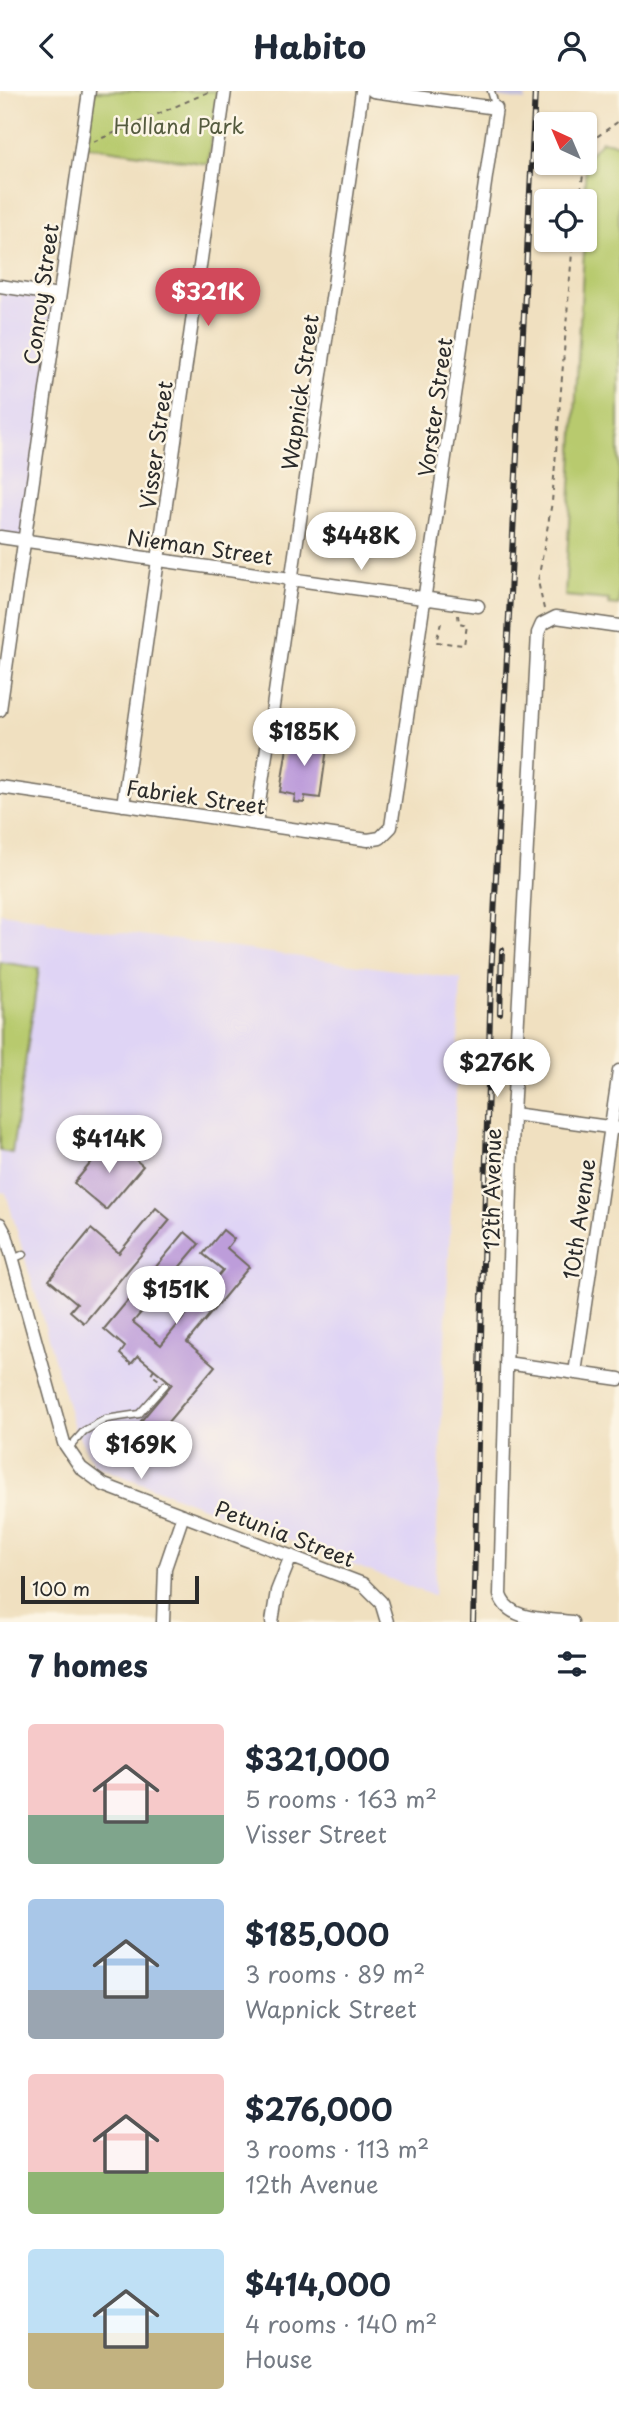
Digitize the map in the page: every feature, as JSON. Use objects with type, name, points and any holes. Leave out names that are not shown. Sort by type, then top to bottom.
[{"type":"street","name":"Conroy Street","points":[[0,709],[89,91]]},
{"type":"street","name":"Visser Street","points":[[123,805],[225,91]]},
{"type":"street","name":"Wapnick Street","points":[[256,824],[362,91]]},
{"type":"street","points":[[373,91],[496,108]]},
{"type":"street","name":"Vorster Street","points":[[385,834],[393,822],[496,108]]},
{"type":"street","points":[[0,286],[59,295]]},
{"type":"street","name":"Nieman Street","points":[[0,537],[478,606]]},
{"type":"street","points":[[547,620],[561,617],[619,626]]},
{"type":"street","name":"12th Avenue","points":[[547,620],[538,633],[513,1114],[500,1595],[505,1607],[516,1613],[569,1622]]},
{"type":"street","name":"Fabriek Street","points":[[0,787],[368,840],[385,834]]},
{"type":"street","name":"10th Avenue","points":[[575,1373],[615,1128],[619,1071]]},
{"type":"street","points":[[513,1114],[615,1128]]},
{"type":"street","name":"Petunia Street","points":[[0,1224],[19,1256],[68,1449],[81,1468],[104,1485],[363,1584],[381,1602],[387,1622]]},
{"type":"street","points":[[506,1363],[619,1379]]},
{"type":"street","points":[[163,1622],[165,1568],[183,1515]]},
{"type":"street","points":[[272,1622],[277,1591],[291,1556]]},
{"type":"lane","points":[[491,91],[496,108]]},
{"type":"lane","points":[[68,1449],[84,1431],[106,1419],[139,1415],[165,1385]]},
{"type":"path","points":[[80,148],[211,91]]},
{"type":"path","points":[[581,189],[588,143],[619,121]]},
{"type":"path","points":[[547,620],[538,581],[552,502],[572,252]]},
{"type":"path","points":[[441,623],[436,642],[464,645],[467,625],[459,623],[457,603]]},
{"type":"path","points":[[154,1369],[151,1374],[165,1385]]},
{"type":"shaded area","points":[[454,91],[526,91],[525,101]]},
{"type":"shaded area","points":[[0,287],[59,295],[23,541],[0,537]]},
{"type":"shaded area","points":[[0,913],[46,919],[46,922],[461,979],[434,1596],[94,1465],[74,1427],[6,1193],[0,1192]]},
{"type":"green space","name":"Holland Park","points":[[94,91],[218,91],[208,164],[86,146]]},
{"type":"green space","points":[[602,141],[619,144],[619,605],[608,604],[609,600],[565,596],[584,252],[597,252],[597,189],[585,189],[585,175],[597,175],[597,146]]},
{"type":"green space","points":[[0,962],[39,968],[12,1153],[0,1151]]},
{"type":"building","points":[[289,735],[328,741],[320,798],[305,796],[304,803],[294,802],[295,795],[280,792]]},
{"type":"building","points":[[111,1139],[143,1166],[106,1210],[74,1183]]},
{"type":"building","points":[[156,1208],[170,1220],[84,1323],[70,1311],[77,1303],[49,1280],[91,1229],[119,1253]]},
{"type":"building","points":[[223,1230],[234,1239],[227,1248],[249,1267],[187,1342],[215,1366],[157,1435],[141,1421],[172,1384],[138,1356],[131,1364],[120,1354],[125,1347],[104,1329],[185,1232],[199,1244],[133,1322],[161,1345],[223,1270],[203,1254]]},
{"type":"railway","points":[[473,1622],[491,978],[535,91]]},
{"type":"railway","points":[[500,1013],[502,950]]}]
